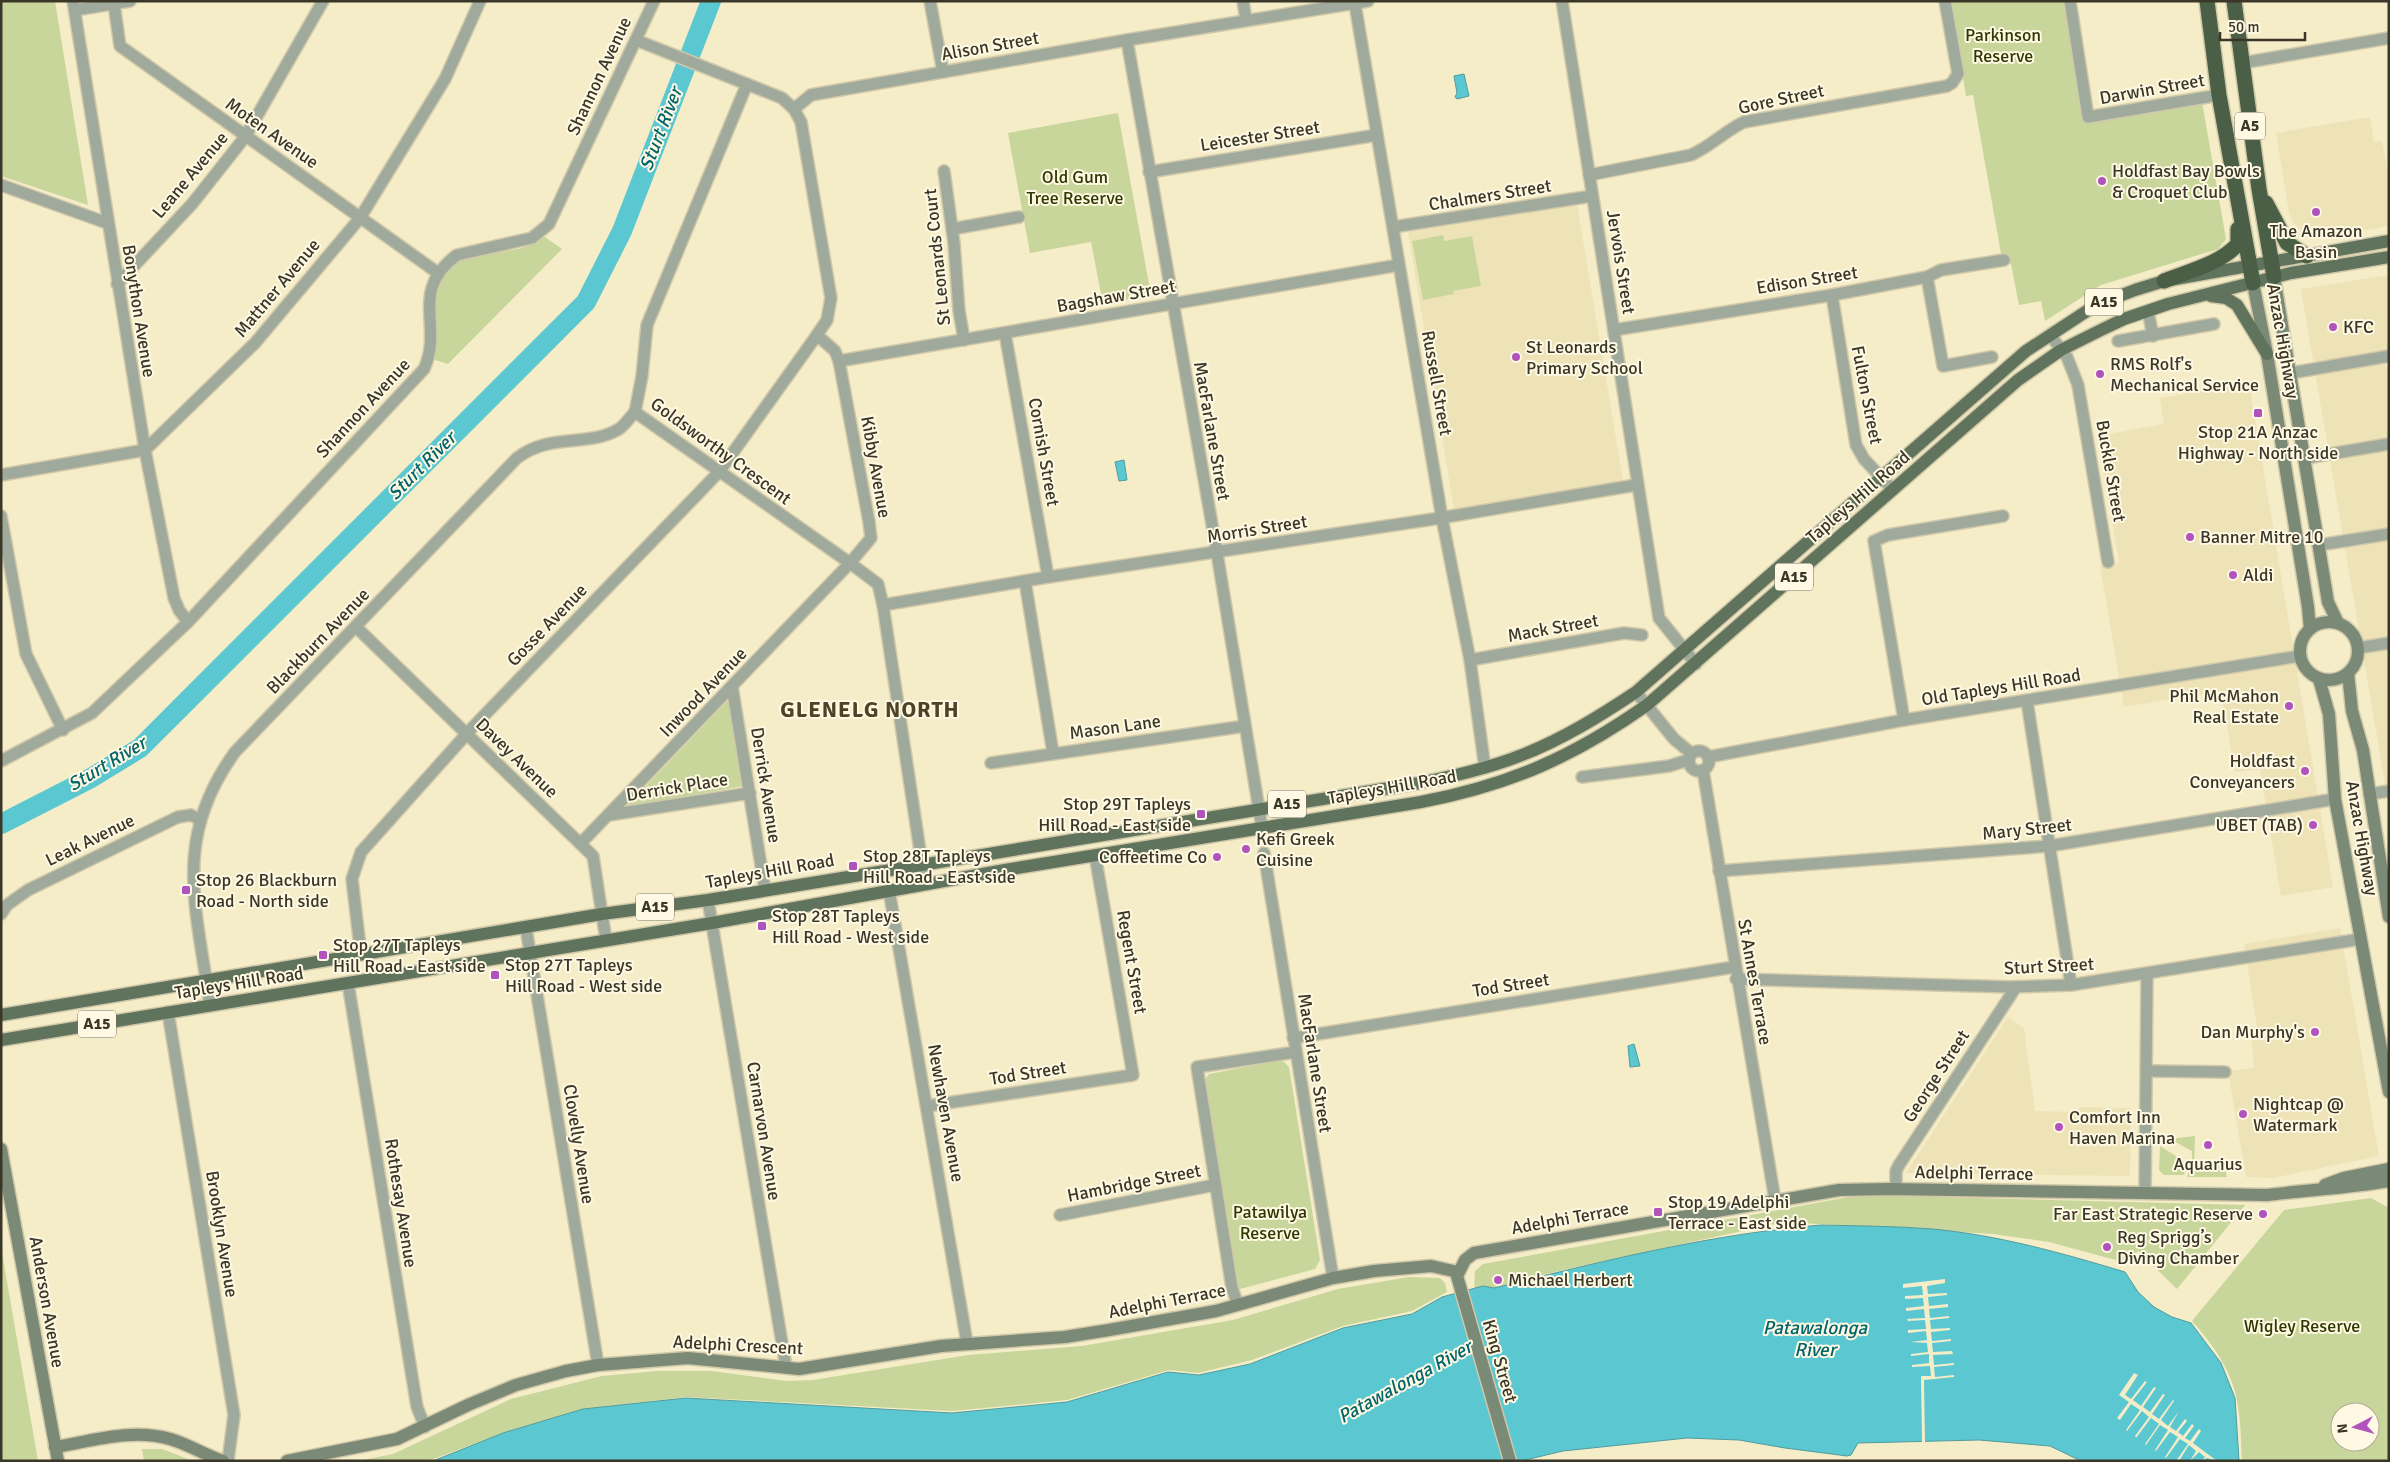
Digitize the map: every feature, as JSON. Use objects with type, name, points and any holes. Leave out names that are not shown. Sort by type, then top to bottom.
[{"type":"highway","name":"Anzac Highway","points":[[2207,1],[2219,95],[2253,283]]},
{"type":"highway","name":"Anzac Highway","points":[[2234,1],[2259,189],[2273,270]]},
{"type":"highway","points":[[2259,189],[2286,243],[2307,256]]},
{"type":"highway","points":[[2164,281],[2215,261],[2231,252],[2238,244],[2238,207]]},
{"type":"main road","name":"A15","points":[[2253,283],[2273,270],[2307,256],[2389,241]]},
{"type":"main road","name":"A15","points":[[2250,266],[2273,270],[2389,257]]},
{"type":"main road","name":"Tapleys Hill Road","points":[[1,1015],[602,914],[708,900],[1414,784],[1485,768],[1522,756],[1592,721],[1636,692],[2004,369],[2050,335],[2096,305],[2135,290],[2164,281],[2250,266]]},
{"type":"main road","name":"Tapleys Hill Road","points":[[1,1040],[530,953],[888,890],[1430,800],[1487,786],[1528,773],[1608,733],[1647,705],[2018,380],[2061,350],[2124,319],[2253,283]]},
{"type":"main road","points":[[2208,295],[2226,298],[2237,305],[2267,354]]},
{"type":"street","points":[[74,6],[114,4],[130,1]]},
{"type":"street","name":"Leane Avenue","points":[[117,284],[192,204],[245,137],[323,1]]},
{"type":"street","name":"Mattner Avenue","points":[[145,450],[256,343],[360,218],[445,79],[480,1]]},
{"type":"street","name":"Shannon Avenue","points":[[1,760],[63,730],[92,713],[188,622],[424,369],[432,341],[429,292],[438,273],[457,255],[532,238],[550,224],[654,1]]},
{"type":"street","points":[[930,1],[943,72]]},
{"type":"street","points":[[1243,1],[1246,20]]},
{"type":"street","name":"Alison Street","points":[[794,109],[811,96],[1127,40],[1368,1]]},
{"type":"street","name":"Jervois Street","points":[[1562,1],[1614,330],[1636,484],[1659,618],[1696,664]]},
{"type":"street","name":"Gore Street","points":[[1588,175],[1691,155],[1706,148],[1730,128],[1744,122],[1947,86],[1958,74],[1945,1]]},
{"type":"street","name":"Darwin Street","points":[[2070,1],[2088,117],[2219,95]]},
{"type":"street","name":"Moten Avenue","points":[[114,4],[120,46],[438,273]]},
{"type":"street","name":"Russell Street","points":[[1355,4],[1442,518],[1470,660],[1485,768]]},
{"type":"street","name":"Bonython Avenue","points":[[74,6],[107,223],[145,450],[174,598],[179,610],[188,622]]},
{"type":"street","points":[[2242,63],[2389,38]]},
{"type":"street","points":[[636,40],[782,98],[794,109],[801,122],[831,298],[828,320],[817,335]]},
{"type":"street","name":"MacFarlane Street","points":[[1127,40],[1217,553],[1262,828]]},
{"type":"street","name":"Goldsworthy Crescent","points":[[747,84],[647,325],[642,376],[635,412],[850,563]]},
{"type":"street","name":"Leicester Street","points":[[1149,172],[1377,135]]},
{"type":"street","name":"St Leonards Court","points":[[944,171],[964,340]]},
{"type":"street","points":[[1,185],[107,223]]},
{"type":"street","name":"Chalmers Street","points":[[1393,227],[1592,196]]},
{"type":"street","points":[[952,229],[1020,218]]},
{"type":"street","name":"Edison Street","points":[[1614,330],[1832,295],[1927,277],[1942,270],[2004,260]]},
{"type":"street","name":"Bagshaw Street","points":[[839,361],[1399,265]]},
{"type":"street","name":"Anzac Highway","points":[[2273,270],[2306,458],[2328,602],[2338,623]]},
{"type":"street","points":[[1927,277],[1942,366],[1992,357]]},
{"type":"street","name":"Anzac Highway","points":[[2253,283],[2267,354],[2310,629]]},
{"type":"street","name":"Fulton Street","points":[[1832,295],[1856,445],[1864,459],[1893,490]]},
{"type":"street","points":[[2148,311],[2153,336]]},
{"type":"street","points":[[2118,341],[2214,324]]},
{"type":"street","name":"Cornish Street","points":[[1005,333],[1048,576]]},
{"type":"street","name":"Kibby Avenue","points":[[817,335],[835,351],[839,361],[871,538],[850,563]]},
{"type":"street","name":"Gosse Avenue","points":[[361,955],[352,879],[361,852],[466,734],[719,472],[817,335]]},
{"type":"street","name":"Buckle Street","points":[[2050,335],[2061,350],[2078,384],[2108,562]]},
{"type":"street","points":[[2291,372],[2389,356]]},
{"type":"street","name":"Blackburn Avenue","points":[[210,1006],[195,913],[196,842],[200,820],[214,785],[235,752],[517,458],[530,448],[542,444],[594,438],[619,429],[635,412]]},
{"type":"street","points":[[2306,458],[2389,444]]},
{"type":"street","points":[[1,475],[145,450]]},
{"type":"street","name":"Morris Street","points":[[883,604],[1048,576],[1217,553],[1442,518],[1636,484]]},
{"type":"street","points":[[1,516],[26,654],[63,730]]},
{"type":"street","points":[[1904,720],[1874,541],[1888,535],[2003,516]]},
{"type":"street","points":[[2319,545],[2389,534]]},
{"type":"street","points":[[850,563],[878,584],[883,604],[925,884]]},
{"type":"street","name":"Inwood Avenue","points":[[581,843],[850,563]]},
{"type":"street","points":[[1025,581],[1053,753]]},
{"type":"street","points":[[2328,622],[2338,623],[2351,633],[2358,648],[2354,666],[2348,673],[2334,680],[2319,679],[2306,670],[2300,656],[2303,636],[2310,629],[2328,622]]},
{"type":"street","name":"Davey Avenue","points":[[356,627],[593,856],[606,940]]},
{"type":"street","name":"Mack Street","points":[[1470,660],[1624,633],[1642,635]]},
{"type":"street","points":[[2358,648],[2389,643]]},
{"type":"street","name":"Old Tapleys Hill Road","points":[[1708,757],[1904,720],[2300,656]]},
{"type":"street","name":"Anzac Highway","points":[[2348,673],[2352,711],[2363,750],[2389,917]]},
{"type":"street","name":"Anzac Highway","points":[[2319,679],[2329,714],[2330,760],[2336,800],[2389,1092]]},
{"type":"street","name":"Derrick Avenue","points":[[732,686],[765,890]]},
{"type":"street","points":[[1582,777],[1669,766],[1690,756],[1701,750],[1708,757],[1709,763],[1703,770],[1693,770],[1690,756],[1636,692]]},
{"type":"street","points":[[2027,701],[2071,985]]},
{"type":"street","name":"Mason Lane","points":[[991,763],[1245,726]]},
{"type":"street","name":"St Annes Terrace","points":[[1703,770],[1736,979],[1775,1200]]},
{"type":"street","points":[[2369,794],[2389,791]]},
{"type":"street","name":"Derrick Place","points":[[609,815],[750,793]]},
{"type":"street","name":"Mary Street","points":[[1719,871],[2049,846],[2336,800]]},
{"type":"street","name":"Leak Avenue","points":[[1,914],[7,905],[28,890],[178,817],[191,815],[200,820]]},
{"type":"street","name":"MacFarlane Street","points":[[1264,853],[1333,1278]]},
{"type":"street","name":"Regent Street","points":[[1095,855],[1133,1075]]},
{"type":"street","name":"Newhaven Avenue","points":[[888,890],[927,1106],[966,1343]]},
{"type":"street","name":"Carnarvon Avenue","points":[[708,900],[786,1367]]},
{"type":"street","name":"Clovelly Avenue","points":[[526,928],[598,1365]]},
{"type":"street","name":"Sturt Street","points":[[1736,979],[2016,986],[2071,985],[2147,975],[2361,939]]},
{"type":"street","name":"Tod Street","points":[[1293,1038],[1734,967]]},
{"type":"street","points":[[2146,1193],[2147,975]]},
{"type":"street","name":"Rothesay Avenue","points":[[348,983],[417,1407],[425,1427]]},
{"type":"street","name":"George Street","points":[[1896,1189],[1896,1171],[1899,1165],[2016,986]]},
{"type":"street","name":"Brooklyn Avenue","points":[[168,1012],[234,1415],[228,1461]]},
{"type":"street","points":[[1238,1305],[1232,1288],[1197,1067],[1296,1052]]},
{"type":"street","points":[[2147,1071],[2226,1072]]},
{"type":"street","name":"Tod Street","points":[[927,1106],[1133,1075]]},
{"type":"street","name":"Anderson Avenue","points":[[1,1149],[58,1461]]},
{"type":"street","name":"Adelphi Terrace","points":[[2318,1188],[2344,1178],[2389,1169]]},
{"type":"street","name":"Hambridge Street","points":[[1060,1215],[1215,1185]]},
{"type":"street","name":"Adelphi Terrace","points":[[1082,1334],[1216,1311],[1333,1278],[1406,1267],[1432,1266],[1458,1272],[1465,1260],[1474,1254],[1839,1190],[1896,1189],[2267,1195],[2318,1188],[2386,1185]]},
{"type":"street","name":"King Street","points":[[1458,1272],[1460,1288],[1510,1461]]},
{"type":"street","name":"Adelphi Crescent","points":[[287,1461],[383,1443],[425,1427],[468,1405],[516,1385],[566,1371],[598,1365],[688,1358],[799,1369],[966,1343],[1082,1334]]},
{"type":"street","points":[[55,1447],[119,1436],[153,1435],[169,1439],[223,1461]]},
{"type":"shaded area","points":[[2370,117],[2374,142],[2382,141],[2389,182],[2389,226],[2324,237],[2301,230],[2294,223],[2289,213],[2276,133]]},
{"type":"shaded area","name":"St Leonards Primary School","points":[[1577,204],[1623,481],[1454,509],[1408,232]]},
{"type":"shaded area","points":[[2389,275],[2389,360],[2385,361],[2389,382],[2389,807],[2301,289]]},
{"type":"shaded area","points":[[2249,383],[2333,887],[2281,896],[2260,769],[2235,772],[2221,691],[2124,707],[2100,566],[2119,563],[2098,436],[2164,424],[2160,398]]},
{"type":"shaded area","points":[[2340,928],[2379,1156],[2273,1178],[2246,1177],[2228,1071],[2254,1068],[2252,1040],[2259,1039],[2244,944]]},
{"type":"shaded area","points":[[2008,1017],[2024,1028],[2035,1111],[2079,1112],[2079,1107],[2131,1108],[2130,1176],[1906,1173]]},
{"type":"green space","points":[[1,1],[55,1],[88,205],[1,176]]},
{"type":"green space","name":"Holdfast Bay Bowls & Croquet Club","points":[[1951,1],[2063,1],[2084,123],[2202,102],[2226,239],[2218,249],[2101,285],[2045,321],[2041,301],[2019,305],[2011,264],[2003,265],[1973,95],[1966,96]]},
{"type":"green space","name":"Old Gum Tree Reserve","points":[[1118,113],[1151,295],[1103,304],[1091,242],[1030,253],[1008,133]]},
{"type":"green space","points":[[1443,235],[1444,241],[1472,236],[1481,286],[1453,291],[1454,294],[1423,300],[1412,241]]},
{"type":"green space","points":[[545,237],[562,249],[448,364],[435,360],[437,341],[434,300],[436,288],[452,266],[461,260],[522,248]]},
{"type":"green space","points":[[729,699],[743,786],[626,807]]},
{"type":"green space","name":"Patawilya Reserve","points":[[1282,1060],[1289,1067],[1320,1260],[1315,1269],[1240,1289],[1236,1286],[1204,1081],[1209,1074]]},
{"type":"green space","points":[[2195,1136],[2194,1164],[2187,1164],[2184,1175],[2164,1175],[2159,1170],[2160,1146],[2187,1163],[2192,1161],[2192,1151],[2170,1139]]},
{"type":"green space","points":[[2197,1165],[2224,1165],[2227,1177],[2187,1177],[2190,1168]]},
{"type":"green space","points":[[1860,1195],[2245,1205],[2177,1289],[2138,1251],[2127,1263],[2049,1242],[1993,1234],[1784,1222],[1563,1270],[1474,1293],[1475,1271],[1483,1264]]},
{"type":"green space","name":"Wigley Reserve","points":[[2371,1198],[2389,1208],[2389,1461],[2242,1461],[2239,1413],[2232,1382],[2215,1350],[2192,1321],[2284,1210]]},
{"type":"green space","points":[[1,1247],[38,1461],[1,1461]]},
{"type":"green space","points":[[1409,1277],[1440,1278],[1445,1283],[1447,1292],[1412,1311],[1343,1326],[1252,1360],[1198,1373],[1169,1370],[1067,1400],[952,1411],[686,1397],[583,1409],[503,1433],[428,1461],[358,1461],[393,1454],[511,1399],[602,1376],[657,1371],[712,1371],[786,1381],[813,1380],[968,1355],[1082,1346],[1233,1320],[1338,1289]]},
{"type":"green space","points":[[142,1449],[162,1449],[193,1461],[144,1461]]},
{"type":"water","points":[[1464,74],[1469,96],[1457,99],[1455,97],[1457,93],[1454,76]]},
{"type":"water","points":[[1124,460],[1127,480],[1119,481],[1115,462]]},
{"type":"water","points":[[1634,1044],[1640,1066],[1630,1067],[1628,1046]]},
{"type":"water","name":"Patawalonga River","points":[[1821,1225],[1904,1227],[1957,1232],[2005,1240],[2125,1272],[2138,1292],[2154,1307],[2172,1317],[2191,1323],[2221,1363],[2235,1398],[2239,1461],[2081,1461],[2050,1446],[1979,1440],[1858,1443],[1851,1455],[1847,1456],[1739,1440],[1687,1438],[1563,1451],[1521,1461],[433,1461],[503,1433],[583,1409],[686,1398],[952,1413],[1067,1402],[1168,1372],[1199,1375],[1250,1364],[1343,1328],[1412,1314],[1442,1297],[1483,1286],[1494,1288],[1623,1257],[1702,1241]]},
{"type":"pier","points":[[1945,1279],[1945,1283],[1927,1286],[1928,1294],[1947,1293],[1947,1295],[1928,1297],[1929,1306],[1948,1304],[1948,1307],[1929,1309],[1930,1318],[1949,1316],[1949,1318],[1930,1320],[1931,1329],[1950,1328],[1950,1330],[1931,1332],[1932,1341],[1951,1339],[1951,1341],[1932,1343],[1933,1352],[1952,1351],[1953,1354],[1933,1355],[1934,1365],[1954,1363],[1954,1365],[1934,1367],[1935,1377],[1954,1375],[1954,1377],[1924,1380],[1925,1442],[1922,1442],[1921,1376],[1931,1376],[1930,1366],[1912,1367],[1912,1365],[1929,1363],[1929,1354],[1911,1356],[1911,1354],[1928,1352],[1927,1343],[1910,1342],[1927,1340],[1926,1331],[1908,1333],[1908,1330],[1926,1329],[1925,1320],[1908,1321],[1907,1319],[1925,1318],[1924,1309],[1906,1311],[1906,1308],[1924,1306],[1923,1298],[1905,1299],[1905,1296],[1923,1295],[1922,1286],[1903,1288],[1903,1284]]},
{"type":"pier","points":[[2134,1373],[2138,1375],[2125,1395],[2131,1399],[2145,1381],[2147,1382],[2133,1400],[2141,1406],[2154,1387],[2156,1388],[2143,1407],[2150,1412],[2163,1394],[2165,1395],[2152,1414],[2159,1419],[2173,1400],[2161,1420],[2168,1426],[2179,1411],[2170,1427],[2176,1431],[2185,1419],[2187,1421],[2178,1432],[2183,1436],[2192,1424],[2194,1426],[2185,1438],[2190,1441],[2199,1429],[2201,1431],[2193,1443],[2217,1461],[2207,1458],[2202,1461],[2205,1457],[2199,1452],[2190,1461],[2196,1451],[2189,1445],[2179,1461],[2176,1461],[2188,1444],[2180,1439],[2166,1458],[2178,1437],[2170,1432],[2156,1451],[2168,1430],[2160,1425],[2146,1445],[2159,1424],[2151,1418],[2136,1438],[2135,1436],[2149,1417],[2142,1411],[2126,1430],[2140,1410],[2131,1404],[2120,1420],[2117,1418],[2129,1402],[2119,1395]]},
{"type":"waterway","name":"Sturt River","points":[[1,824],[91,778],[140,748],[586,302],[622,231],[711,1]]},
{"type":"place","name":"Holdfast Bay Bowls & Croquet Club","points":[[2102,181]]},
{"type":"place","name":"The Amazon Basin","points":[[2316,212]]},
{"type":"place","name":"KFC","points":[[2333,327]]},
{"type":"place","name":"St Leonards Primary School","points":[[1516,357]]},
{"type":"place","name":"RMS Rolf's Mechanical Service","points":[[2100,374]]},
{"type":"place","name":"Stop 21A Anzac Highway - North side","points":[[2258,413]]},
{"type":"place","name":"Banner Mitre 10","points":[[2190,537]]},
{"type":"place","name":"Aldi","points":[[2233,575]]},
{"type":"place","name":"Phil McMahon Real Estate","points":[[2289,706]]},
{"type":"place","name":"Holdfast Conveyancers","points":[[2305,771]]},
{"type":"place","name":"Stop 29T Tapleys Hill Road - East side","points":[[1201,814]]},
{"type":"place","name":"UBET (TAB)","points":[[2313,825]]},
{"type":"place","name":"Kefi Greek Cuisine","points":[[1246,849]]},
{"type":"place","name":"Coffeetime Co","points":[[1217,857]]},
{"type":"place","name":"Stop 28T Tapleys Hill Road - East side","points":[[853,866]]},
{"type":"place","name":"Stop 26 Blackburn Road - North side","points":[[186,890]]},
{"type":"place","name":"Stop 28T Tapleys Hill Road - West side","points":[[762,926]]},
{"type":"place","name":"Stop 27T Tapleys Hill Road - East side","points":[[323,955]]},
{"type":"place","name":"Stop 27T Tapleys Hill Road - West side","points":[[495,975]]},
{"type":"place","name":"Dan Murphy's","points":[[2315,1032]]},
{"type":"place","name":"Nightcap @ Watermark","points":[[2243,1114]]},
{"type":"place","name":"Comfort Inn Haven Marina","points":[[2059,1127]]},
{"type":"place","name":"Aquarius","points":[[2208,1145]]},
{"type":"place","name":"Stop 19 Adelphi Terrace - East side","points":[[1658,1212]]},
{"type":"place","name":"Far East Strategic Reserve","points":[[2263,1214]]},
{"type":"place","name":"Reg Sprigg’s Diving Chamber","points":[[2107,1247]]},
{"type":"place","name":"Michael Herbert","points":[[1498,1280]]},
{"type":"district","name":"GLENELG NORTH","points":[[870,709]]},
{"type":"park label","name":"Parkinson Reserve","points":[[2003,45]]}]
